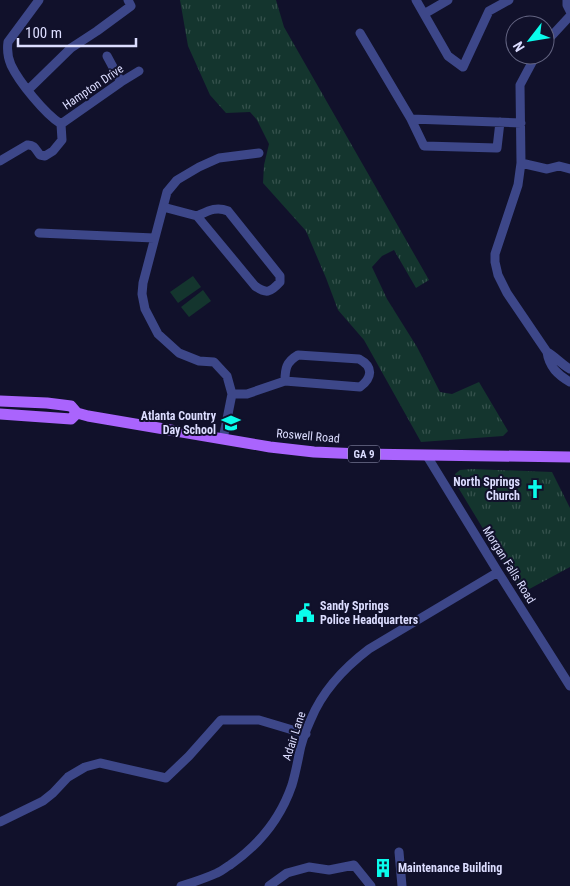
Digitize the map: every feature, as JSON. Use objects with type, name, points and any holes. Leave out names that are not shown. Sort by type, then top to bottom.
[{"type":"main road","name":"Roswell Road","points":[[0,401],[71,406],[77,413],[270,447],[314,452],[427,456],[570,457]]},
{"type":"main road","name":"Roswell Road","points":[[0,414],[71,419],[77,413]]},
{"type":"street","name":"Hampton Drive","points":[[39,0],[8,42],[9,58],[11,65],[28,90],[54,119],[62,124]]},
{"type":"street","points":[[28,90],[71,48],[98,31],[131,6],[128,0]]},
{"type":"street","points":[[416,0],[448,56],[463,67],[489,11],[509,0]]},
{"type":"street","points":[[424,14],[448,0]]},
{"type":"street","points":[[568,0],[567,6],[570,11]]},
{"type":"street","points":[[555,32],[570,16]]},
{"type":"street","points":[[360,33],[411,119],[424,146],[497,148],[500,122]]},
{"type":"street","points":[[107,56],[120,82]]},
{"type":"street","points":[[531,65],[520,85],[521,163],[518,185],[495,254],[498,275],[507,292],[547,352],[548,360],[555,371],[570,382]]},
{"type":"street","name":"Hampton Drive","points":[[62,124],[138,71]]},
{"type":"street","points":[[411,119],[521,123]]},
{"type":"street","name":"Hampton Drive","points":[[0,161],[27,145],[34,147],[40,155],[45,156],[53,151],[62,140],[62,124]]},
{"type":"street","points":[[223,439],[232,394],[227,376],[214,362],[199,361],[179,353],[158,334],[145,309],[142,294],[154,238],[167,192],[177,180],[219,158],[259,153]]},
{"type":"street","points":[[521,163],[548,169],[559,166],[570,169]]},
{"type":"street","points":[[163,207],[197,216],[255,286],[262,291],[268,292],[275,288],[280,282],[280,276],[228,211],[217,208],[197,216]]},
{"type":"street","points":[[39,233],[154,238]]},
{"type":"street","points":[[547,352],[555,356],[563,365],[570,369]]},
{"type":"street","points":[[232,394],[247,394],[285,381],[360,387],[368,379],[370,373],[367,365],[359,359],[298,355],[293,358],[285,369],[285,381]]},
{"type":"street","name":"Morgan Falls Road","points":[[427,456],[570,686]]},
{"type":"street","name":"Adair Lane","points":[[182,886],[192,884],[218,873],[252,847],[272,824],[292,784],[299,753],[310,719],[323,695],[340,674],[369,649],[498,572]]},
{"type":"street","points":[[0,822],[43,801],[68,777],[86,767],[100,763],[166,778],[189,756],[221,720],[259,720],[306,734]]},
{"type":"street","points":[[399,852],[402,886]]},
{"type":"street","points":[[269,886],[287,873],[309,867],[329,870],[354,865],[371,886]]},
{"type":"street","points":[[205,878],[210,886]]},
{"type":"green space","points":[[180,0],[276,0],[284,27],[429,280],[416,288],[394,250],[382,256],[372,267],[387,299],[417,347],[440,392],[452,394],[479,382],[508,431],[503,436],[421,442],[364,340],[338,310],[306,231],[263,183],[264,165],[269,144],[257,120],[250,112],[226,113],[210,95],[188,46]]},
{"type":"green space","points":[[193,276],[201,287],[178,303],[170,292]]},
{"type":"green space","points":[[203,290],[211,301],[189,317],[181,307]]},
{"type":"green space","points":[[460,470],[552,472],[570,508],[570,567],[522,593],[456,484],[455,474]]},
{"type":"place","name":"Atlanta Country Day School","points":[[231,423]]},
{"type":"place","name":"North Springs Church","points":[[535,489]]},
{"type":"place","name":"Sandy Springs Police Headquarters","points":[[305,613]]},
{"type":"place","name":"Maintenance Building","points":[[383,868]]}]
